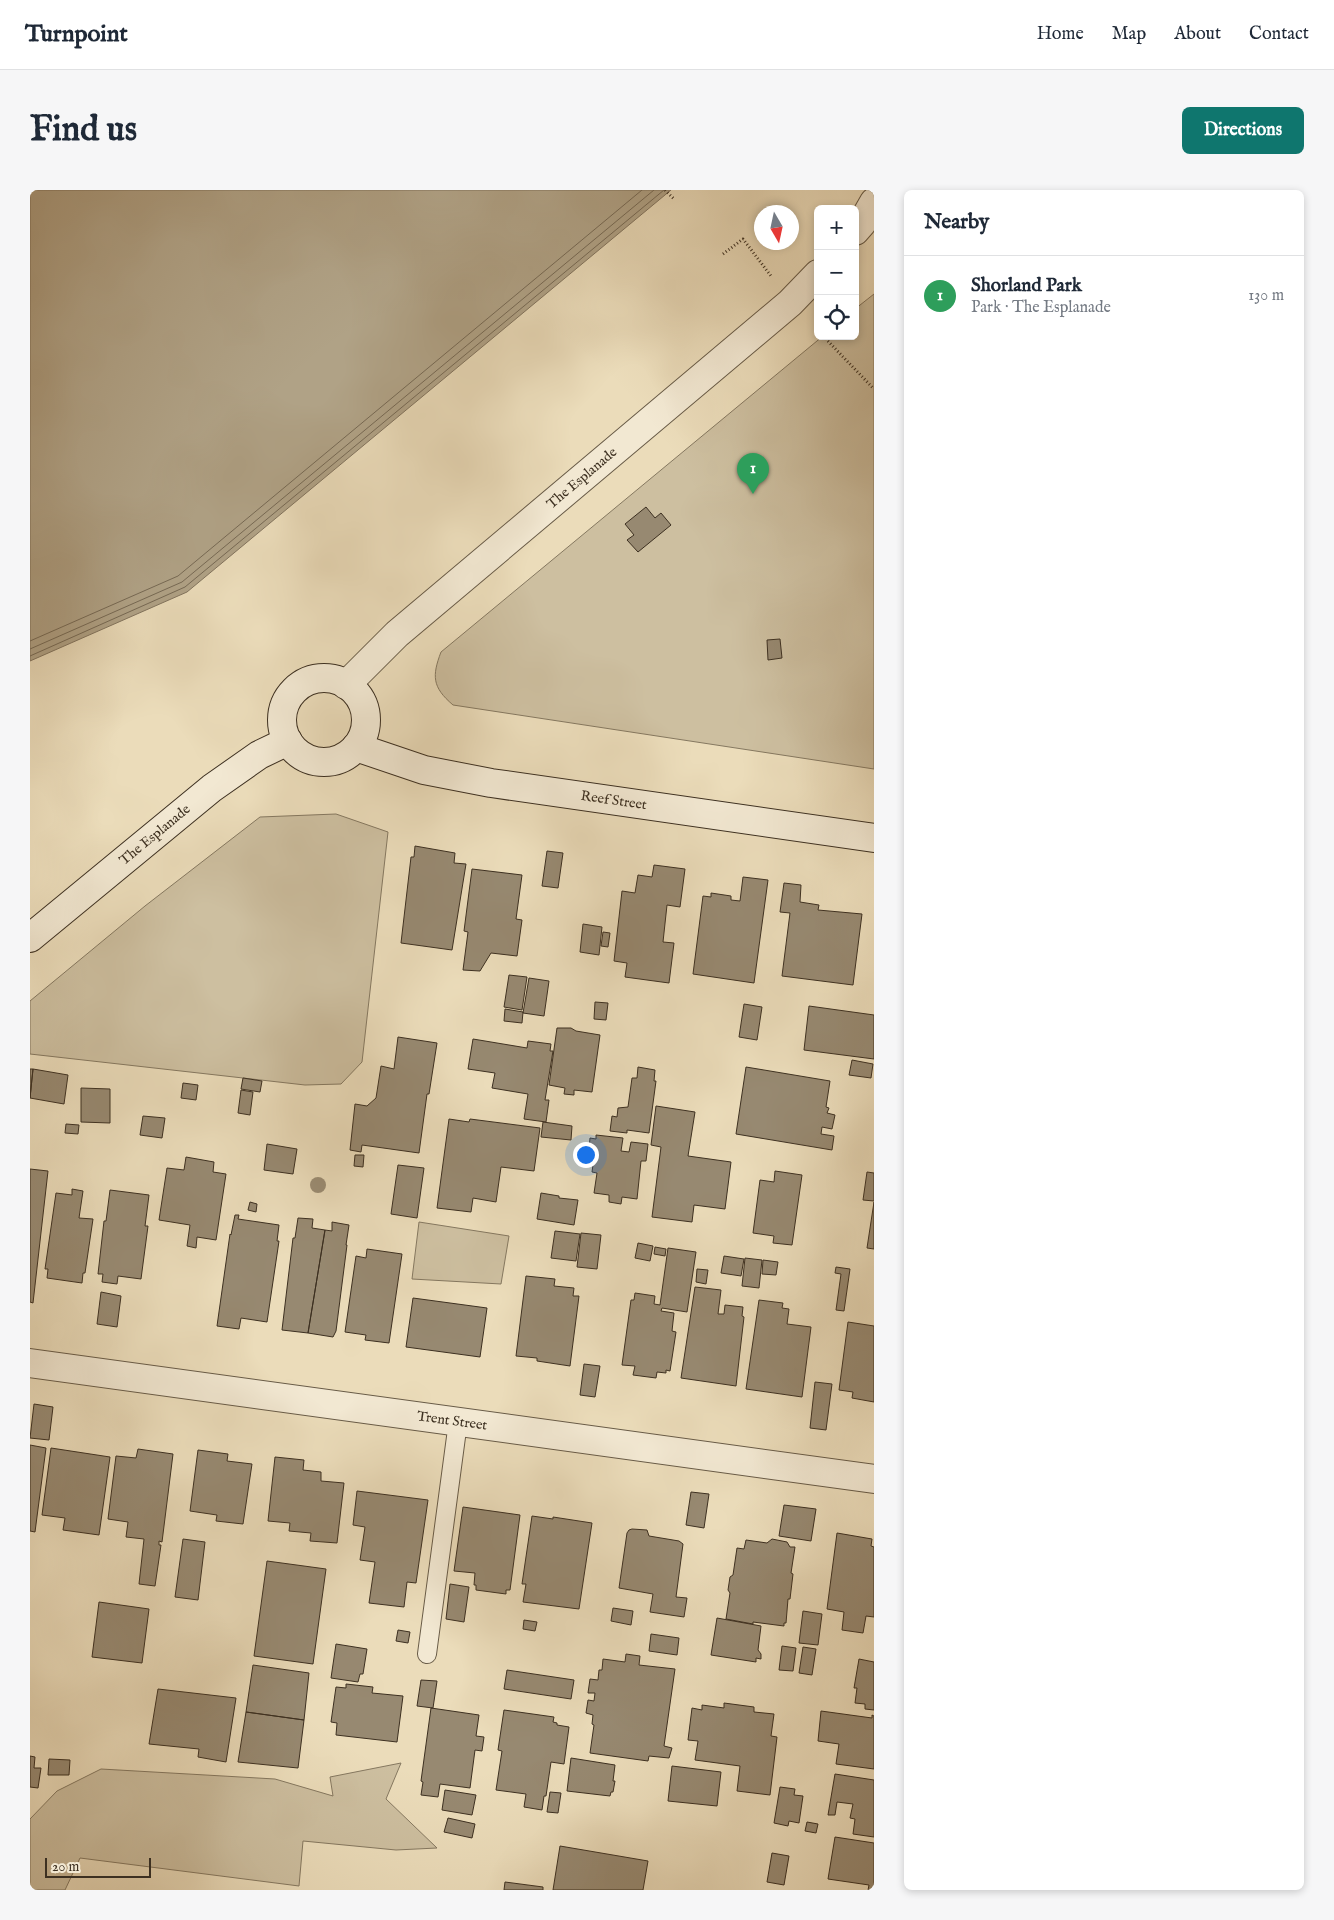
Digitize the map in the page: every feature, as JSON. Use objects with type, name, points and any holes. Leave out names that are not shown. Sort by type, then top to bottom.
[{"type":"street","points":[[859,225],[874,202]]},
{"type":"street","name":"The Esplanade","points":[[346,685],[397,634],[790,303],[814,278]]},
{"type":"street","points":[[324,678],[339,681],[359,698],[365,716],[364,730],[356,747],[341,758],[330,761],[317,761],[300,754],[288,741],[284,734],[282,718],[286,703],[295,690],[308,682],[324,678]]},
{"type":"street","name":"The Esplanade","points":[[30,938],[212,788],[259,756],[288,741]]},
{"type":"street","name":"Reef Street","points":[[356,747],[424,770],[491,783],[874,838]]},
{"type":"street","name":"Trent Street","points":[[30,1362],[874,1479]]},
{"type":"lane","points":[[427,1654],[458,1422]]},
{"type":"path","points":[[665,190],[674,199]]},
{"type":"path","points":[[723,254],[743,239],[758,258]]},
{"type":"path","points":[[827,340],[874,389]]},
{"type":"shaded area","points":[[874,294],[874,769],[453,705],[446,699],[438,687],[435,675],[441,652],[818,340],[859,340],[859,306]]},
{"type":"shaded area","points":[[336,814],[388,832],[362,1062],[341,1084],[305,1085],[30,1054],[30,1001],[145,906],[260,817]]},
{"type":"shaded area","points":[[419,1222],[509,1236],[501,1284],[412,1279]]},
{"type":"shaded area","points":[[401,1763],[386,1799],[437,1848],[396,1850],[303,1841],[299,1886],[80,1858],[65,1890],[35,1890],[30,1888],[30,1819],[57,1791],[101,1769],[275,1779],[333,1796],[330,1777]]},
{"type":"water","points":[[30,190],[671,190],[187,592],[30,661]]},
{"type":"building","points":[[646,507],[655,518],[661,513],[671,525],[638,552],[627,540],[634,535],[625,524]]},
{"type":"building","points":[[780,639],[782,658],[768,660],[767,640]]},
{"type":"building","points":[[415,846],[455,853],[454,863],[466,864],[452,950],[401,943],[411,857],[414,857]]},
{"type":"building","points":[[547,851],[563,853],[558,888],[542,886]]},
{"type":"building","points":[[654,865],[685,869],[680,907],[667,905],[663,942],[674,943],[669,983],[625,977],[627,963],[614,961],[622,891],[635,893],[638,875],[652,877]]},
{"type":"building","points":[[472,869],[522,875],[516,919],[522,920],[517,956],[491,953],[480,971],[463,970],[468,932],[464,931]]},
{"type":"building","points":[[743,877],[768,880],[754,983],[693,974],[703,896],[711,897],[711,893],[731,896],[731,900],[740,901]]},
{"type":"building","points":[[784,883],[801,885],[800,902],[819,905],[818,910],[862,914],[853,985],[782,976],[790,913],[780,912]]},
{"type":"building","points":[[583,924],[602,927],[599,955],[580,952]]},
{"type":"building","points":[[603,932],[610,933],[608,947],[601,946]]},
{"type":"building","points":[[509,975],[527,977],[522,1010],[504,1007]]},
{"type":"building","points":[[529,978],[549,981],[544,1016],[523,1013]]},
{"type":"building","points":[[595,1002],[608,1003],[606,1020],[594,1019]]},
{"type":"building","points":[[744,1004],[762,1007],[757,1040],[739,1037]]},
{"type":"building","points":[[809,1006],[874,1015],[874,1059],[804,1050]]},
{"type":"building","points":[[505,1009],[523,1012],[522,1023],[504,1021]]},
{"type":"building","points":[[557,1028],[571,1028],[576,1031],[600,1035],[592,1092],[574,1090],[574,1095],[564,1094],[565,1088],[549,1085]]},
{"type":"building","points":[[398,1037],[437,1043],[429,1094],[427,1094],[419,1153],[362,1145],[361,1152],[350,1150],[355,1104],[367,1106],[376,1098],[381,1066],[394,1069]]},
{"type":"building","points":[[473,1039],[527,1048],[528,1041],[551,1044],[550,1051],[553,1051],[545,1100],[549,1100],[546,1122],[524,1119],[528,1094],[492,1088],[495,1073],[468,1069]]},
{"type":"building","points":[[852,1060],[873,1064],[871,1078],[849,1075]]},
{"type":"building","points":[[638,1067],[655,1070],[654,1081],[656,1081],[649,1133],[627,1130],[627,1133],[610,1131],[612,1116],[617,1117],[618,1108],[628,1107],[632,1078],[637,1078]]},
{"type":"building","points":[[746,1067],[830,1081],[826,1107],[829,1108],[827,1113],[835,1115],[832,1129],[822,1127],[821,1134],[834,1136],[832,1150],[736,1134]]},
{"type":"building","points":[[30,1069],[33,1069],[30,1098]]},
{"type":"building","points":[[33,1069],[68,1075],[64,1104],[30,1098]]},
{"type":"building","points":[[243,1078],[262,1081],[260,1092],[241,1089]]},
{"type":"building","points":[[183,1083],[198,1085],[196,1100],[181,1098]]},
{"type":"building","points":[[81,1088],[110,1089],[110,1123],[81,1122]]},
{"type":"building","points":[[241,1090],[253,1092],[250,1115],[238,1113]]},
{"type":"building","points":[[656,1106],[695,1112],[688,1156],[731,1162],[725,1209],[694,1205],[692,1222],[652,1217],[661,1147],[651,1145]]},
{"type":"building","points":[[143,1116],[165,1118],[162,1138],[140,1135]]},
{"type":"building","points":[[449,1119],[469,1122],[470,1119],[540,1128],[534,1171],[501,1167],[496,1202],[473,1198],[471,1212],[437,1208]]},
{"type":"building","points":[[543,1122],[572,1126],[571,1140],[541,1137]]},
{"type":"building","points":[[66,1124],[79,1125],[78,1134],[65,1133]]},
{"type":"building","points":[[596,1135],[623,1138],[621,1151],[629,1152],[631,1142],[648,1144],[646,1161],[641,1161],[637,1199],[622,1197],[621,1204],[609,1202],[609,1195],[594,1193],[597,1173],[592,1172],[595,1150],[589,1149],[590,1138],[596,1139]]},
{"type":"building","points":[[267,1144],[297,1149],[293,1174],[264,1170]]},
{"type":"building","points":[[355,1155],[364,1155],[363,1167],[354,1166]]},
{"type":"building","points":[[186,1157],[214,1162],[213,1172],[226,1174],[216,1240],[197,1237],[196,1248],[187,1246],[190,1225],[159,1220],[167,1168],[184,1170]]},
{"type":"building","points":[[398,1165],[424,1168],[417,1218],[391,1214]]},
{"type":"building","points":[[30,1169],[48,1171],[33,1303],[30,1302]]},
{"type":"building","points":[[775,1171],[802,1175],[792,1245],[773,1243],[774,1236],[753,1233],[760,1180],[774,1182]]},
{"type":"building","points":[[867,1172],[874,1173],[874,1201],[863,1200]]},
{"type":"building","points":[[72,1189],[83,1191],[79,1218],[93,1219],[82,1283],[47,1278],[48,1269],[45,1269],[56,1193],[72,1195]]},
{"type":"building","points":[[110,1190],[149,1195],[145,1226],[148,1226],[141,1279],[118,1276],[117,1284],[102,1282],[103,1274],[98,1274],[104,1221],[106,1221]]},
{"type":"building","points":[[541,1193],[559,1196],[559,1198],[578,1200],[574,1225],[537,1219]]},
{"type":"building","points":[[250,1202],[257,1204],[256,1212],[248,1210]]},
{"type":"building","points":[[874,1202],[874,1249],[867,1248]]},
{"type":"building","points":[[235,1215],[239,1215],[238,1219],[279,1225],[277,1241],[279,1241],[267,1322],[241,1318],[239,1329],[217,1326],[230,1234]]},
{"type":"building","points":[[298,1218],[313,1219],[312,1228],[325,1230],[308,1333],[282,1330],[293,1238],[295,1238]]},
{"type":"building","points":[[332,1222],[349,1225],[336,1331],[333,1337],[308,1333],[325,1230],[332,1231]]},
{"type":"building","points":[[555,1231],[580,1234],[576,1261],[551,1258]]},
{"type":"building","points":[[581,1233],[601,1235],[597,1269],[577,1267]]},
{"type":"building","points":[[638,1243],[653,1246],[650,1261],[635,1258]]},
{"type":"building","points":[[655,1247],[666,1249],[665,1256],[654,1254]]},
{"type":"building","points":[[668,1248],[696,1252],[687,1312],[662,1308],[661,1311],[674,1313],[672,1331],[676,1332],[670,1371],[666,1370],[666,1373],[657,1372],[656,1378],[633,1375],[635,1366],[622,1365],[631,1300],[634,1300],[635,1293],[655,1296],[654,1304],[660,1305]]},
{"type":"building","points":[[367,1249],[402,1254],[389,1343],[365,1340],[366,1335],[345,1332],[356,1256],[366,1258]]},
{"type":"building","points":[[724,1256],[744,1259],[741,1276],[721,1273]]},
{"type":"building","points":[[745,1258],[762,1260],[759,1288],[742,1286]]},
{"type":"building","points":[[763,1260],[778,1262],[776,1275],[762,1274]]},
{"type":"building","points":[[836,1267],[850,1269],[844,1311],[836,1310],[841,1274],[835,1273]]},
{"type":"building","points":[[697,1269],[708,1270],[706,1284],[696,1282]]},
{"type":"building","points":[[526,1276],[555,1279],[554,1286],[574,1288],[573,1296],[579,1296],[570,1366],[537,1361],[537,1358],[516,1356]]},
{"type":"building","points":[[695,1287],[721,1290],[718,1314],[724,1314],[725,1305],[743,1307],[742,1316],[744,1317],[736,1386],[681,1378]]},
{"type":"building","points":[[101,1292],[121,1296],[117,1327],[97,1324]]},
{"type":"building","points":[[413,1298],[487,1308],[480,1357],[406,1347]]},
{"type":"building","points":[[759,1300],[783,1303],[782,1308],[789,1309],[787,1324],[811,1327],[802,1397],[746,1389]]},
{"type":"building","points":[[848,1322],[874,1326],[874,1402],[852,1398],[853,1392],[839,1390]]},
{"type":"building","points":[[584,1364],[600,1366],[595,1397],[580,1395]]},
{"type":"building","points":[[815,1382],[832,1384],[826,1430],[810,1428]]},
{"type":"building","points":[[34,1404],[53,1407],[49,1440],[30,1438]]},
{"type":"building","points":[[30,1445],[46,1448],[35,1532],[30,1531]]},
{"type":"building","points":[[51,1448],[110,1457],[99,1535],[63,1530],[65,1518],[42,1515]]},
{"type":"building","points":[[138,1449],[173,1454],[162,1542],[159,1541],[159,1545],[161,1545],[155,1586],[139,1584],[144,1539],[126,1537],[128,1522],[108,1519],[116,1456],[136,1458]]},
{"type":"building","points":[[198,1450],[228,1454],[227,1461],[252,1464],[243,1524],[216,1521],[217,1515],[190,1511]]},
{"type":"building","points":[[275,1457],[304,1460],[303,1470],[321,1472],[321,1481],[344,1483],[337,1543],[310,1541],[311,1533],[289,1531],[290,1523],[268,1521]]},
{"type":"building","points":[[357,1491],[428,1500],[416,1583],[407,1582],[404,1607],[369,1603],[375,1562],[360,1560],[365,1527],[353,1525]]},
{"type":"building","points":[[691,1492],[709,1494],[704,1528],[686,1525]]},
{"type":"building","points":[[784,1505],[816,1509],[811,1541],[779,1536]]},
{"type":"building","points":[[463,1507],[520,1515],[510,1590],[506,1590],[506,1594],[476,1590],[476,1585],[474,1585],[475,1573],[454,1571]]},
{"type":"building","points":[[532,1516],[592,1523],[579,1609],[523,1602],[526,1584],[522,1584]]},
{"type":"building","points":[[632,1529],[647,1530],[649,1536],[679,1541],[683,1544],[676,1597],[687,1598],[684,1617],[650,1612],[653,1594],[619,1588],[627,1533]]},
{"type":"building","points":[[837,1533],[872,1539],[871,1546],[874,1547],[874,1617],[866,1616],[863,1633],[842,1630],[844,1612],[827,1609]]},
{"type":"building","points":[[183,1539],[205,1542],[198,1600],[175,1597]]},
{"type":"building","points":[[772,1539],[787,1542],[790,1547],[795,1547],[786,1623],[784,1623],[784,1626],[753,1622],[753,1624],[726,1619],[730,1593],[728,1590],[730,1577],[733,1575],[737,1548],[744,1549],[746,1540],[767,1543]]},
{"type":"building","points":[[267,1561],[326,1569],[313,1664],[254,1656]]},
{"type":"building","points":[[450,1584],[469,1587],[464,1622],[446,1619]]},
{"type":"building","points":[[99,1602],[149,1609],[142,1663],[92,1657]]},
{"type":"building","points":[[613,1608],[633,1611],[631,1625],[611,1621]]},
{"type":"building","points":[[803,1611],[822,1614],[818,1645],[799,1643]]},
{"type":"building","points":[[717,1618],[761,1626],[758,1650],[761,1654],[761,1659],[756,1658],[756,1662],[711,1655]]},
{"type":"building","points":[[524,1620],[537,1622],[535,1631],[523,1629]]},
{"type":"building","points":[[398,1630],[410,1632],[408,1643],[396,1641]]},
{"type":"building","points":[[651,1634],[679,1638],[677,1655],[649,1651]]},
{"type":"building","points":[[336,1644],[367,1649],[363,1674],[360,1674],[358,1682],[331,1678]]},
{"type":"building","points":[[782,1646],[796,1648],[793,1671],[779,1670]]},
{"type":"building","points":[[803,1647],[816,1649],[812,1675],[799,1673]]},
{"type":"building","points":[[626,1654],[640,1656],[639,1665],[675,1669],[664,1746],[672,1748],[669,1758],[649,1756],[648,1761],[590,1753],[594,1725],[592,1724],[593,1715],[586,1713],[588,1700],[594,1701],[595,1693],[588,1693],[590,1679],[598,1680],[599,1670],[602,1670],[603,1659],[625,1662]]},
{"type":"building","points":[[859,1659],[874,1662],[874,1710],[865,1709],[865,1704],[855,1703],[857,1688],[854,1688]]},
{"type":"building","points":[[253,1665],[309,1673],[304,1720],[246,1712]]},
{"type":"building","points":[[507,1670],[574,1680],[571,1699],[504,1689]]},
{"type":"building","points":[[421,1680],[437,1681],[433,1708],[417,1706]]},
{"type":"building","points":[[346,1684],[373,1687],[372,1693],[403,1696],[397,1742],[336,1735],[337,1723],[331,1722],[336,1687],[346,1688]]},
{"type":"building","points":[[158,1689],[236,1698],[226,1762],[198,1757],[199,1749],[149,1744]]},
{"type":"building","points":[[724,1703],[754,1707],[754,1712],[774,1714],[771,1736],[777,1737],[770,1795],[737,1791],[740,1766],[695,1760],[698,1741],[688,1740],[692,1708],[702,1710],[702,1705],[724,1708]]},
{"type":"building","points":[[431,1708],[479,1715],[476,1736],[484,1737],[482,1751],[475,1750],[470,1788],[440,1784],[438,1797],[421,1795],[423,1782],[421,1781]]},
{"type":"building","points":[[504,1710],[554,1717],[553,1722],[557,1723],[557,1725],[569,1727],[564,1764],[551,1762],[542,1810],[524,1807],[526,1794],[496,1790],[502,1751],[498,1750]]},
{"type":"building","points":[[821,1711],[872,1718],[872,1715],[874,1716],[874,1769],[836,1764],[839,1744],[818,1741]]},
{"type":"building","points":[[246,1712],[304,1720],[298,1768],[238,1762]]},
{"type":"building","points":[[30,1756],[35,1757],[34,1768],[41,1768],[38,1788],[30,1787]]},
{"type":"building","points":[[571,1758],[615,1765],[613,1781],[615,1781],[613,1792],[611,1792],[610,1796],[567,1791]]},
{"type":"building","points":[[49,1759],[70,1760],[69,1775],[48,1775]]},
{"type":"building","points":[[672,1766],[721,1772],[717,1806],[668,1801]]},
{"type":"building","points":[[835,1774],[874,1780],[874,1837],[853,1834],[855,1819],[850,1818],[853,1804],[837,1802],[835,1815],[828,1815]]},
{"type":"building","points":[[780,1787],[795,1789],[794,1795],[803,1796],[799,1823],[789,1821],[788,1826],[774,1823]]},
{"type":"building","points":[[445,1790],[476,1795],[472,1815],[442,1810]]},
{"type":"building","points":[[550,1792],[561,1793],[558,1813],[547,1812]]},
{"type":"building","points":[[448,1818],[475,1824],[472,1838],[444,1832]]},
{"type":"building","points":[[807,1822],[818,1824],[816,1833],[805,1831]]},
{"type":"building","points":[[835,1837],[874,1843],[874,1890],[868,1890],[869,1885],[828,1879]]},
{"type":"building","points":[[560,1846],[648,1861],[643,1890],[553,1890]]},
{"type":"building","points":[[772,1853],[789,1856],[784,1885],[767,1882]]},
{"type":"building","points":[[505,1882],[543,1887],[543,1890],[504,1890]]},
{"type":"place","name":"Shorland Park","points":[[753,494]]}]
